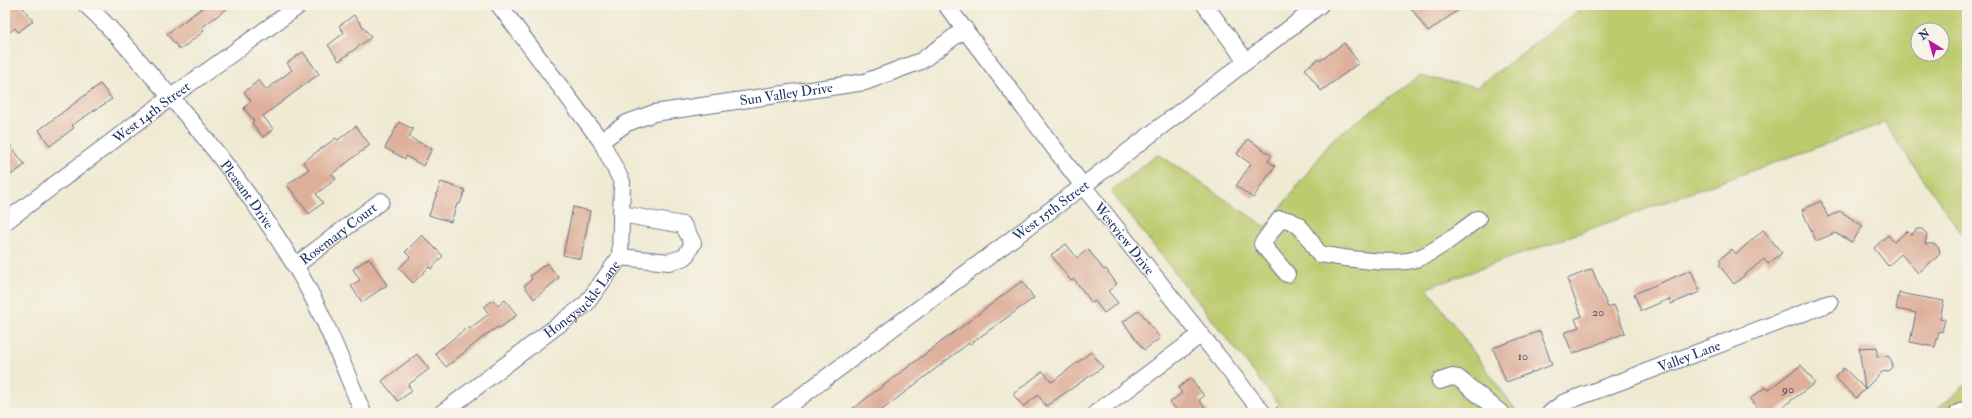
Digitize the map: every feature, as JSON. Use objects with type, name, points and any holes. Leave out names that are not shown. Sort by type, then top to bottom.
[{"type":"street","name":"Pleasant Drive","points":[[86,5],[100,17],[171,97],[249,194],[295,266],[332,338],[363,413]]},
{"type":"street","name":"West 14th Street","points":[[5,222],[171,97],[300,5]]},
{"type":"street","name":"Honeysuckle Lane","points":[[442,413],[586,304],[620,257],[622,182],[601,141],[499,5]]},
{"type":"street","name":"Westview Drive","points":[[946,5],[1083,186],[1263,413]]},
{"type":"street","points":[[1205,5],[1246,61]]},
{"type":"street","name":"West 15th Street","points":[[779,413],[1083,186],[1320,5]]},
{"type":"street","name":"Sun Valley Drive","points":[[601,141],[627,123],[654,113],[865,82],[921,60],[965,29]]},
{"type":"street","name":"Rosemary Court","points":[[295,266],[381,201]]},
{"type":"street","points":[[620,257],[669,262],[685,257],[693,243],[683,225],[621,214]]},
{"type":"street","points":[[1287,274],[1262,244],[1280,219],[1294,221],[1302,229],[1318,254],[1359,260],[1409,261],[1433,250],[1478,219]]},
{"type":"street","name":"Valley Lane","points":[[1550,413],[1563,403],[1830,303]]},
{"type":"street","points":[[1096,413],[1200,335]]},
{"type":"street","points":[[1440,381],[1452,377],[1458,378],[1501,413]]},
{"type":"street","points":[[1958,413],[1967,409]]},
{"type":"green space","points":[[1586,5],[1967,5],[1967,241],[1884,123],[1427,288],[1518,413],[1286,413],[1112,193],[1113,189],[1158,154],[1266,227],[1333,139],[1419,76],[1477,87]]},
{"type":"green space","points":[[1967,383],[1967,413],[1933,413],[1936,411]]},
{"type":"building","points":[[14,5],[21,5],[33,21],[18,32],[15,28],[5,36],[5,12]]},
{"type":"building","points":[[206,5],[232,5],[201,28],[204,31],[180,50],[167,34]]},
{"type":"building","points":[[1409,5],[1465,5],[1428,32]]},
{"type":"building","points":[[354,15],[371,37],[339,61],[328,45],[344,33],[339,26]]},
{"type":"building","points":[[1344,43],[1359,63],[1321,91],[1305,69],[1318,59],[1320,61]]},
{"type":"building","points":[[303,52],[319,74],[263,116],[273,129],[263,137],[252,123],[254,121],[244,108],[251,101],[244,92],[259,80],[266,90],[292,70],[287,63]]},
{"type":"building","points":[[100,84],[112,99],[72,125],[74,128],[50,146],[39,130]]},
{"type":"building","points":[[399,122],[413,129],[409,137],[432,149],[423,166],[406,156],[405,159],[385,148]]},
{"type":"building","points":[[356,126],[370,145],[332,174],[336,179],[316,194],[323,203],[309,214],[287,185],[309,169],[303,162],[336,138],[338,140]]},
{"type":"building","points":[[5,138],[25,165],[11,175],[5,167]]},
{"type":"building","points":[[1248,139],[1272,156],[1268,161],[1275,166],[1253,198],[1236,186],[1251,164],[1237,154]]},
{"type":"building","points":[[441,182],[465,190],[460,204],[457,204],[451,222],[429,215]]},
{"type":"building","points":[[1821,201],[1828,217],[1840,211],[1863,226],[1852,242],[1835,233],[1816,241],[1802,210]]},
{"type":"building","points":[[573,207],[590,211],[581,259],[563,255]]},
{"type":"building","points":[[1917,229],[1922,229],[1927,234],[1925,244],[1935,244],[1939,248],[1940,253],[1918,273],[1901,254],[1888,266],[1874,248],[1888,235],[1894,242],[1907,231],[1911,235]]},
{"type":"building","points":[[1763,230],[1782,253],[1768,264],[1764,259],[1734,284],[1719,265],[1721,263],[1719,260],[1732,249],[1736,254]]},
{"type":"building","points":[[422,235],[443,256],[431,269],[429,267],[413,283],[399,268],[410,257],[405,252]]},
{"type":"building","points":[[1066,244],[1077,258],[1088,249],[1117,284],[1108,291],[1118,303],[1104,313],[1095,301],[1092,303],[1074,279],[1071,281],[1051,255]]},
{"type":"building","points":[[369,258],[387,285],[362,302],[351,286],[360,280],[353,269]]},
{"type":"building","points":[[547,263],[559,278],[534,299],[524,286],[532,279],[530,276]]},
{"type":"building","points":[[1592,269],[1608,308],[1614,305],[1625,333],[1573,354],[1564,333],[1579,327],[1575,319],[1582,316],[1567,279]]},
{"type":"building","points":[[1691,270],[1700,292],[1671,304],[1669,299],[1641,311],[1634,294]]},
{"type":"building","points":[[1022,281],[1034,298],[970,344],[969,343],[878,413],[847,413]]},
{"type":"building","points":[[1899,293],[1944,301],[1940,318],[1945,319],[1942,332],[1939,331],[1935,347],[1910,342],[1916,313],[1896,309]]},
{"type":"building","points":[[493,300],[498,306],[505,300],[517,315],[500,328],[498,327],[487,334],[446,367],[435,353],[468,327],[469,329],[489,314],[484,307]]},
{"type":"building","points":[[1139,310],[1160,338],[1144,350],[1123,322]]},
{"type":"building","points":[[1540,331],[1552,365],[1506,382],[1493,348]]},
{"type":"building","points":[[1877,347],[1877,357],[1888,356],[1892,361],[1892,367],[1888,371],[1882,372],[1865,389],[1859,348]]},
{"type":"building","points":[[1091,352],[1103,367],[1046,406],[1038,395],[1023,407],[1013,394],[1043,371],[1052,382]]},
{"type":"building","points":[[417,354],[429,369],[408,385],[412,391],[398,401],[382,381]]},
{"type":"building","points":[[1801,365],[1815,383],[1774,413],[1761,413],[1750,399],[1766,387],[1768,390]]},
{"type":"building","points":[[1844,368],[1865,389],[1856,398],[1835,377]]},
{"type":"building","points":[[1191,378],[1204,396],[1199,400],[1209,413],[1179,413],[1170,402],[1182,393],[1178,388]]}]
